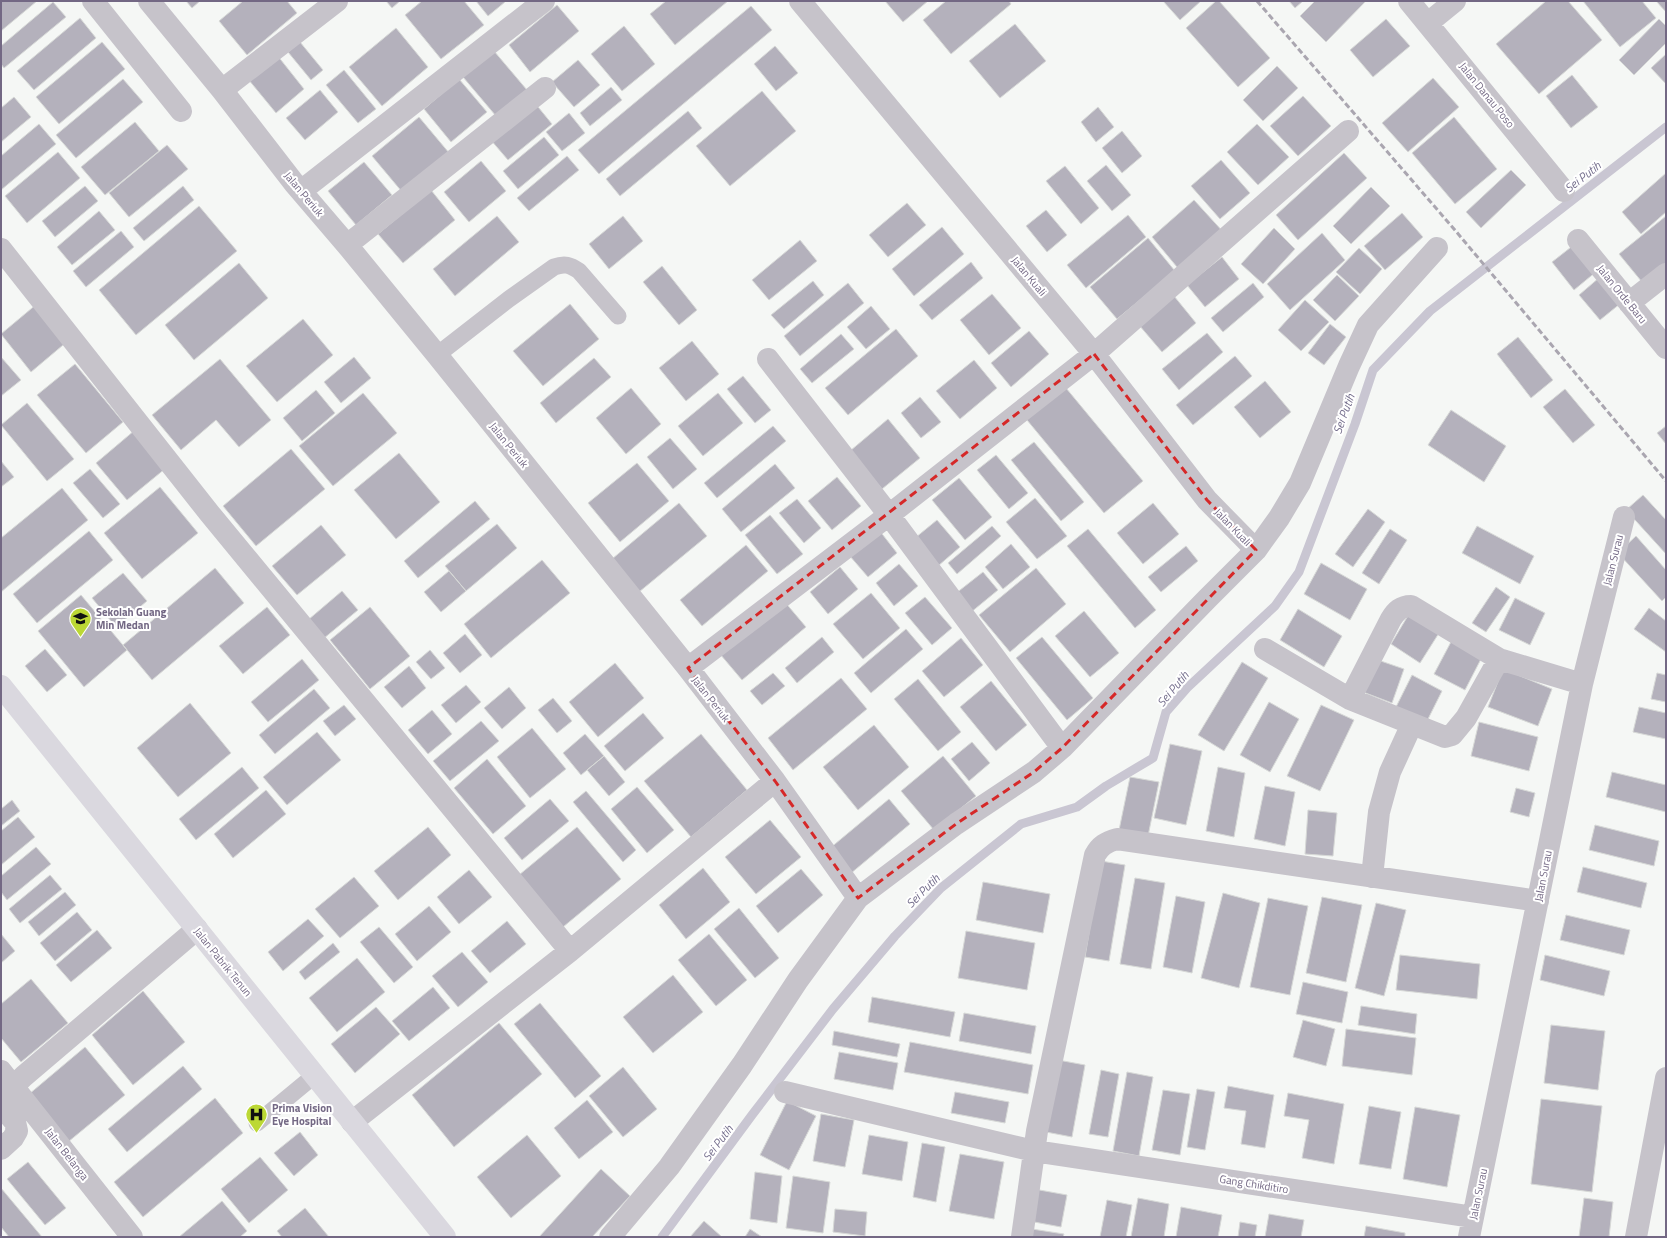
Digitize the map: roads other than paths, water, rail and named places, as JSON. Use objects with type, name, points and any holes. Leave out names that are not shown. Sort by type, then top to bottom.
[{"type":"street","points":[[93,1],[181,112]]},
{"type":"street","name":"Jalan Periuk","points":[[149,1],[688,668],[775,781],[858,898]]},
{"type":"street","points":[[222,90],[337,1]]},
{"type":"street","points":[[301,191],[544,1]]},
{"type":"street","name":"Jalan Kuali","points":[[800,1],[1094,354],[1207,500],[1256,550]]},
{"type":"street","name":"Jalan Danau Poso","points":[[1409,1],[1564,191]]},
{"type":"street","points":[[1428,23],[1455,1]]},
{"type":"street","points":[[347,245],[545,88]]},
{"type":"street","points":[[688,668],[889,515],[1094,354],[1348,131]]},
{"type":"street","name":"Jalan Orde Baru","points":[[1578,240],[1666,348]]},
{"type":"street","points":[[610,1237],[669,1167],[742,1066],[798,980],[858,898],[956,824],[1034,772],[1062,748],[1256,550],[1279,518],[1300,483],[1349,366],[1368,325],[1437,248]]},
{"type":"street","points":[[1,249],[210,514],[570,951]]},
{"type":"street","points":[[1629,303],[1666,274]]},
{"type":"street","points":[[768,359],[889,515],[1062,748]]},
{"type":"street","name":"Jalan Surau","points":[[1471,1227],[1582,684],[1624,517]]},
{"type":"street","points":[[1350,699],[1391,619],[1400,608],[1405,606],[1411,606],[1499,659],[1582,684]]},
{"type":"street","points":[[1265,650],[1350,699],[1445,737],[1452,735],[1466,718],[1499,659]]},
{"type":"street","name":"Jalan Pabrik Tenun","points":[[1,686],[445,1237]]},
{"type":"street","points":[[1372,877],[1379,812],[1390,772],[1412,724]]},
{"type":"street","points":[[352,1122],[570,951],[775,781]]},
{"type":"street","points":[[1022,1237],[1034,1151],[1095,855],[1098,848],[1108,841],[1116,839],[1538,901]]},
{"type":"street","points":[[5,1085],[197,929]]},
{"type":"street","points":[[1636,1237],[1666,1078]]},
{"type":"street","name":"Jalan Belanga","points":[[5,1085],[132,1237]]},
{"type":"street","name":"Gang Chikditiro","points":[[784,1092],[1034,1151],[1471,1227]]},
{"type":"street","points":[[1,1106],[15,1122],[17,1131],[13,1138],[1,1149]]},
{"type":"lane","points":[[437,356],[509,299],[554,267],[563,264],[572,266],[579,271],[618,316]]},
{"type":"lane","points":[[258,1123],[315,1075]]},
{"type":"waterway","name":"Sei Putih","points":[[662,1237],[833,1009],[895,936],[941,888],[1021,824],[1077,807],[1106,786],[1153,758],[1166,712],[1187,688],[1275,606],[1299,572],[1355,424],[1373,370],[1430,311],[1666,127]]},
{"type":"railway","points":[[1257,1],[1454,229],[1666,481]]},
{"type":"place","name":"Sekolah Guang Min Medan","points":[[80,638]]},
{"type":"place","name":"Prima Vision Eye Hospital","points":[[257,1134]]}]
